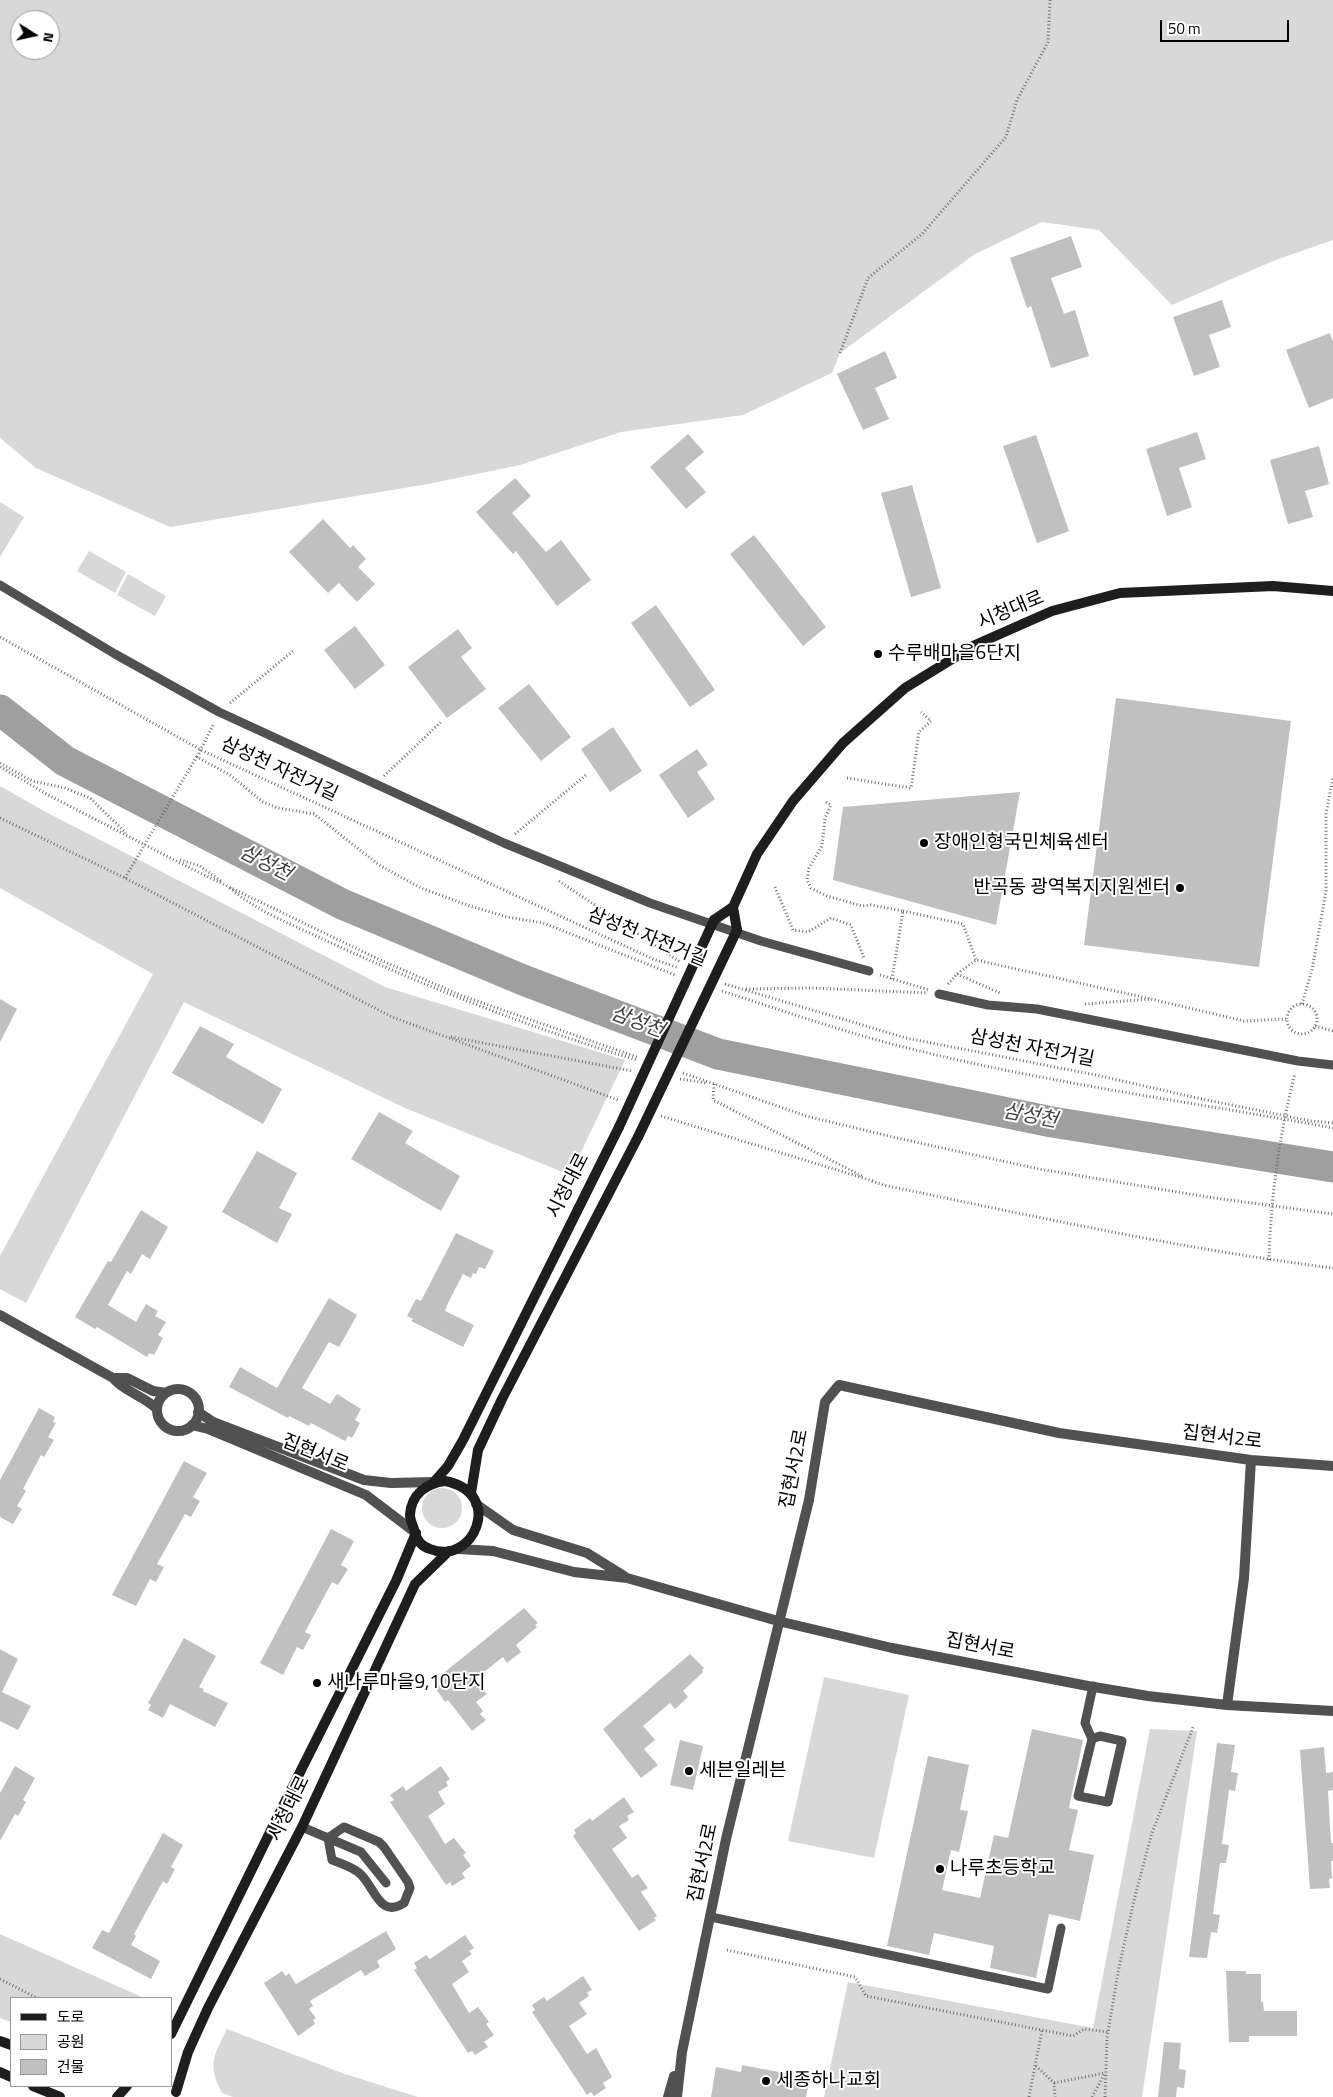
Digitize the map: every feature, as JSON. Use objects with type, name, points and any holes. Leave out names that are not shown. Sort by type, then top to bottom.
[{"type":"street","name":"시청대로","points":[[434,1482],[448,1466],[463,1440],[619,1128],[714,920],[732,907],[762,846],[793,801],[843,743],[905,688],[975,645],[1052,611],[1120,594],[1272,586],[1333,591]]},
{"type":"street","name":"시청대로","points":[[471,1493],[478,1450],[502,1399],[638,1138],[737,930],[732,907]]},
{"type":"street","points":[[0,1315],[113,1378],[121,1388],[147,1399],[157,1409]]},
{"type":"street","points":[[113,1378],[127,1378],[153,1391],[166,1393],[178,1389],[191,1394],[198,1405],[198,1412],[192,1425],[179,1430],[172,1429],[161,1422],[157,1409],[158,1403],[166,1393]]},
{"type":"street","name":"집현서2로","points":[[668,2097],[682,2052],[726,1839],[809,1500],[825,1402],[839,1385],[1059,1433],[1251,1460],[1333,1466]]},
{"type":"street","name":"집현서로","points":[[198,1412],[213,1422],[364,1480],[391,1483],[434,1482]]},
{"type":"street","name":"집현서로","points":[[192,1425],[208,1429],[352,1488],[385,1508],[416,1533]]},
{"type":"street","points":[[1227,1705],[1244,1578],[1251,1460]]},
{"type":"street","points":[[446,1481],[456,1483],[471,1493],[476,1504],[478,1520],[474,1533],[467,1542],[453,1550],[435,1551],[424,1547],[416,1539],[416,1533],[410,1516],[416,1495],[424,1488],[434,1482],[446,1481]]},
{"type":"street","name":"집현서로","points":[[476,1504],[513,1530],[587,1553],[627,1578]]},
{"type":"street","name":"시청대로","points":[[172,2032],[396,1581],[416,1533]]},
{"type":"street","name":"시청대로","points":[[175,2092],[188,2052],[208,2008],[302,1827],[415,1584],[453,1550]]},
{"type":"street","name":"집현서로","points":[[453,1550],[493,1551],[574,1572],[627,1578],[778,1621],[892,1648],[1093,1686],[1148,1696],[1227,1705],[1333,1711]]},
{"type":"street","name":"집현서2로","points":[[677,2097],[682,2052]]},
{"type":"street","points":[[35,2087],[60,2097]]},
{"type":"street","points":[[117,2097],[126,2087]]},
{"type":"lane","points":[[0,585],[219,712],[504,843],[650,903],[761,941],[869,972]]},
{"type":"lane","points":[[940,994],[988,1005],[1037,1009],[1298,1060],[1333,1065]]},
{"type":"lane","points":[[1092,1739],[1100,1736],[1122,1741],[1108,1802],[1078,1796],[1092,1739],[1085,1723],[1093,1686]]},
{"type":"lane","points":[[302,1827],[361,1852],[386,1883]]},
{"type":"lane","points":[[344,1827],[379,1842],[408,1882],[410,1888],[404,1903],[390,1908],[383,1906],[358,1872],[332,1860],[328,1838],[344,1827]]},
{"type":"lane","points":[[711,1917],[1048,1988],[1062,1928]]},
{"type":"path","points":[[840,354],[868,278],[922,234],[1006,137],[1017,100],[1048,42],[1050,0]]},
{"type":"path","name":"삼성천 자전거길","points":[[0,637],[201,750],[653,959],[681,969]]},
{"type":"path","points":[[124,878],[197,757],[219,712],[293,651]]},
{"type":"path","points":[[847,778],[911,788],[919,732],[931,721],[921,712]]},
{"type":"path","points":[[375,785],[442,721]]},
{"type":"path","points":[[197,757],[230,775],[263,802],[278,808],[314,814],[379,865],[421,888],[507,917],[543,922],[653,968],[681,977]]},
{"type":"path","points":[[0,763],[32,781],[65,788],[90,798],[128,835],[173,858],[200,866],[213,874],[243,899],[387,969],[511,1018],[642,1062]]},
{"type":"path","points":[[504,843],[586,775]]},
{"type":"path","points":[[1302,1004],[1312,970],[1326,891],[1326,814],[1333,777]]},
{"type":"path","points":[[826,802],[831,805],[825,818],[822,846],[809,868],[807,880],[811,888],[827,896],[862,906],[870,905],[963,924],[976,960]]},
{"type":"path","points":[[0,818],[124,878],[392,1017],[441,1035],[635,1071]]},
{"type":"path","points":[[552,876],[684,965]]},
{"type":"path","points":[[775,887],[793,930],[808,932],[831,918],[852,926],[869,972],[940,994]]},
{"type":"path","points":[[892,979],[903,911]]},
{"type":"path","points":[[940,994],[957,974],[976,960],[1151,998],[1244,1021],[1286,1019]]},
{"type":"path","points":[[957,974],[1001,993]]},
{"type":"path","name":"삼성천 자전거길","points":[[716,981],[906,1038],[1096,1076],[1284,1117],[1333,1123]]},
{"type":"path","points":[[741,989],[814,988],[940,994]]},
{"type":"path","points":[[719,990],[850,1034],[928,1053],[1039,1076],[1284,1117],[1333,1128]]},
{"type":"path","points":[[1084,1004],[1151,998]]},
{"type":"path","points":[[1302,1004],[1315,1011],[1316,1021],[1315,1026],[1307,1033],[1297,1034],[1289,1028],[1286,1019],[1293,1006],[1302,1004]]},
{"type":"path","points":[[1315,1026],[1333,1031]]},
{"type":"path","points":[[1269,1260],[1271,1206],[1282,1125],[1298,1060]]},
{"type":"path","points":[[678,1073],[714,1084]]},
{"type":"path","points":[[671,1077],[714,1084]]},
{"type":"path","points":[[714,1084],[712,1100],[883,1185],[1128,1236],[1269,1260],[1333,1268]]},
{"type":"path","points":[[1105,2097],[1108,2032],[1121,1958],[1150,1842],[1194,1725]]},
{"type":"path","points":[[727,1950],[855,1977],[866,1996],[1073,2036],[1084,2029],[1108,2032]]},
{"type":"path","points":[[0,1979],[35,1997]]},
{"type":"path","points":[[1029,2097],[1042,2030]]},
{"type":"path","points":[[1036,2066],[1054,2082],[1055,2097]]},
{"type":"path","points":[[1054,2082],[1106,2073]]},
{"type":"path","points":[[1092,2097],[1106,2073]]},
{"type":"green space","points":[[0,0],[1333,0],[1333,240],[1273,261],[1172,305],[1099,230],[1042,222],[975,254],[840,353],[832,373],[743,415],[621,432],[520,465],[428,484],[170,527],[36,468],[0,438]]},
{"type":"green space","points":[[0,502],[24,517],[0,557]]},
{"type":"green space","points":[[89,551],[126,572],[115,593],[77,571]]},
{"type":"green space","points":[[128,574],[166,596],[155,616],[117,595]]},
{"type":"green space","points":[[0,786],[44,811],[385,987],[625,1060],[570,1175],[405,1108],[184,1002],[26,1303],[0,1289],[0,1256],[153,974],[0,888]]},
{"type":"green space","points":[[446,1488],[453,1491],[459,1497],[462,1508],[461,1516],[453,1525],[446,1528],[438,1528],[431,1525],[423,1516],[422,1504],[425,1497],[434,1489]]},
{"type":"green space","points":[[824,1677],[909,1695],[874,1858],[788,1841]]},
{"type":"green space","points":[[1150,1729],[1197,1731],[1142,2097],[824,2097],[848,1982],[1093,2028]]},
{"type":"green space","points":[[0,1934],[142,1997],[10,1997],[10,2022],[0,2018]]},
{"type":"green space","points":[[227,2029],[342,2073],[418,2097],[233,2097],[222,2093],[217,2083],[214,2067],[216,2053]]},
{"type":"building","points":[[1071,236],[1082,267],[1051,278],[1064,314],[1075,310],[1089,356],[1051,368],[1031,306],[1027,308],[1010,258]]},
{"type":"building","points":[[1222,300],[1231,327],[1209,335],[1220,367],[1194,376],[1173,317]]},
{"type":"building","points":[[1330,333],[1333,342],[1333,398],[1309,408],[1286,350]]},
{"type":"building","points":[[885,351],[897,378],[875,388],[889,419],[863,430],[837,374]]},
{"type":"building","points":[[1197,432],[1206,459],[1179,468],[1192,507],[1167,516],[1146,449]]},
{"type":"building","points":[[688,434],[704,452],[685,468],[706,492],[686,509],[650,467]]},
{"type":"building","points":[[1036,435],[1069,531],[1037,543],[1003,446]]},
{"type":"building","points":[[1319,446],[1329,484],[1305,491],[1313,517],[1288,524],[1270,460]]},
{"type":"building","points":[[515,478],[531,496],[512,513],[546,552],[561,540],[591,580],[557,606],[516,551],[513,554],[476,512]]},
{"type":"building","points":[[912,485],[941,588],[911,597],[881,493]]},
{"type":"building","points":[[323,519],[350,548],[353,545],[366,559],[358,567],[375,584],[357,602],[339,583],[328,593],[289,552]]},
{"type":"building","points":[[754,535],[826,627],[803,646],[730,554]]},
{"type":"building","points":[[656,605],[715,690],[690,707],[631,623]]},
{"type":"building","points":[[355,626],[385,665],[355,689],[324,650]]},
{"type":"building","points":[[458,629],[472,648],[461,657],[486,689],[447,718],[408,667]]},
{"type":"building","points":[[529,684],[571,737],[541,761],[498,708]]},
{"type":"building","name":"반곡동 광역복지지원센터","points":[[1116,698],[1291,721],[1259,967],[1084,945]]},
{"type":"building","points":[[613,727],[642,771],[610,792],[581,749]]},
{"type":"building","points":[[697,749],[708,765],[697,772],[715,799],[688,818],[659,775]]},
{"type":"building","name":"장애인형국민체육센터","points":[[1020,792],[996,925],[833,880],[843,807]]},
{"type":"building","points":[[0,999],[17,1009],[0,1042]]},
{"type":"building","points":[[200,1026],[234,1044],[226,1057],[282,1089],[263,1124],[172,1073]]},
{"type":"building","points":[[379,1112],[413,1131],[405,1143],[460,1176],[441,1211],[351,1159]]},
{"type":"building","points":[[257,1151],[297,1173],[279,1208],[292,1214],[277,1243],[222,1212]]},
{"type":"building","points":[[141,1210],[168,1227],[150,1259],[142,1254],[131,1274],[127,1271],[108,1305],[136,1322],[146,1304],[158,1311],[155,1316],[166,1322],[158,1335],[163,1338],[154,1355],[149,1353],[147,1357],[97,1327],[95,1329],[75,1317],[108,1261],[111,1262]]},
{"type":"building","points":[[456,1233],[494,1251],[485,1269],[479,1267],[476,1274],[473,1273],[471,1278],[463,1274],[445,1311],[474,1325],[463,1347],[411,1321],[413,1319],[407,1316],[416,1299],[421,1301]]},
{"type":"building","points":[[329,1298],[357,1315],[339,1347],[329,1342],[302,1388],[330,1404],[337,1394],[361,1409],[355,1420],[360,1423],[352,1438],[348,1436],[345,1441],[311,1423],[309,1426],[289,1416],[288,1418],[229,1387],[240,1367],[277,1388]]},
{"type":"building","points":[[39,1408],[55,1417],[53,1422],[56,1423],[48,1437],[54,1440],[44,1457],[41,1455],[23,1489],[26,1491],[17,1506],[22,1509],[13,1524],[0,1517],[0,1480]]},
{"type":"building","points":[[184,1461],[207,1473],[193,1497],[200,1501],[191,1517],[185,1514],[157,1564],[164,1567],[156,1582],[150,1579],[136,1606],[112,1595]]},
{"type":"building","points":[[331,1529],[354,1541],[341,1565],[348,1569],[338,1585],[332,1582],[305,1632],[311,1635],[303,1650],[297,1647],[283,1675],[260,1663]]},
{"type":"building","points":[[524,1608],[538,1623],[535,1625],[537,1627],[516,1645],[521,1652],[507,1663],[503,1657],[475,1679],[487,1694],[476,1702],[483,1711],[480,1714],[486,1720],[472,1731],[448,1700],[445,1702],[434,1686],[437,1684],[435,1680]]},
{"type":"building","points":[[184,1638],[216,1656],[199,1687],[204,1689],[203,1691],[228,1703],[215,1727],[170,1704],[163,1718],[148,1710],[151,1705],[148,1703]]},
{"type":"building","points":[[0,1649],[18,1659],[2,1692],[31,1706],[18,1730],[0,1721]]},
{"type":"building","points":[[690,1654],[704,1668],[703,1672],[683,1691],[688,1697],[675,1709],[670,1703],[643,1726],[655,1740],[644,1749],[658,1765],[641,1778],[603,1729]]},
{"type":"building","points":[[1032,1729],[1083,1740],[1069,1808],[1078,1810],[1069,1850],[1094,1855],[1080,1921],[1049,1914],[1036,1978],[990,1968],[994,1946],[934,1933],[929,1955],[887,1946],[928,1756],[969,1765],[960,1810],[968,1811],[959,1852],[951,1850],[942,1890],[980,1898],[994,1835],[1008,1838]]},
{"type":"building","points":[[680,1740],[703,1746],[693,1790],[670,1785]]},
{"type":"building","points":[[1217,1743],[1235,1745],[1231,1772],[1238,1773],[1235,1791],[1229,1790],[1222,1844],[1229,1845],[1226,1863],[1220,1863],[1213,1914],[1220,1915],[1217,1933],[1211,1932],[1207,1958],[1189,1957]]},
{"type":"building","points":[[1324,1747],[1326,1773],[1333,1772],[1333,1790],[1328,1791],[1331,1843],[1333,1843],[1332,1878],[1329,1879],[1330,1888],[1310,1889],[1300,1750]]},
{"type":"building","points":[[15,1766],[35,1778],[23,1800],[26,1802],[18,1816],[15,1814],[0,1841],[0,1793]]},
{"type":"building","points":[[441,1766],[450,1779],[446,1782],[448,1786],[438,1792],[445,1804],[428,1816],[445,1844],[454,1838],[466,1853],[463,1855],[471,1866],[462,1873],[465,1878],[452,1886],[450,1882],[446,1885],[390,1802],[394,1800],[390,1795],[403,1786],[406,1791]]},
{"type":"building","points":[[624,1797],[634,1812],[627,1816],[629,1820],[619,1826],[627,1838],[612,1849],[632,1878],[638,1874],[648,1888],[641,1892],[657,1916],[654,1918],[656,1920],[639,1931],[573,1836],[576,1833],[574,1830],[590,1818],[592,1821]]},
{"type":"building","points":[[163,1833],[183,1845],[171,1867],[175,1869],[167,1884],[163,1881],[134,1934],[136,1936],[131,1945],[160,1961],[151,1979],[92,1948],[102,1930],[109,1933]]},
{"type":"building","points":[[386,1931],[396,1949],[377,1961],[380,1967],[365,1976],[361,1970],[310,2001],[313,2006],[309,2009],[316,2018],[313,2020],[315,2024],[298,2036],[264,1983],[282,1971],[286,1976],[289,1973],[296,1984]]},
{"type":"building","points":[[465,1935],[474,1948],[469,1951],[472,1954],[462,1961],[469,1972],[452,1984],[469,2013],[478,2007],[489,2022],[486,2024],[494,2035],[484,2042],[488,2047],[475,2055],[472,2051],[468,2053],[414,1970],[417,1968],[414,1963],[426,1955],[430,1959]]},
{"type":"building","points":[[1226,1971],[1246,1971],[1246,1974],[1261,1974],[1261,2002],[1263,2002],[1264,2011],[1297,2011],[1297,2036],[1249,2036],[1249,2042],[1229,2042]]},
{"type":"building","points":[[583,1976],[592,1990],[587,1992],[589,1996],[579,2003],[587,2014],[569,2026],[587,2054],[596,2048],[612,2077],[603,2083],[606,2088],[594,2096],[591,2092],[587,2095],[532,2012],[535,2010],[532,2005],[544,1997],[547,2001]]},
{"type":"building","points":[[1164,2042],[1181,2043],[1179,2069],[1186,2070],[1184,2088],[1177,2087],[1176,2097],[1158,2097]]},
{"type":"building","points":[[742,2065],[810,2078],[806,2097],[711,2097],[716,2067],[741,2072]]},
{"type":"waterway","name":"삼성천","points":[[0,710],[65,761],[342,904],[523,980],[718,1054],[1052,1122],[1333,1167]]},
{"type":"place","name":"수루배마을6단지","points":[[878,654]]},
{"type":"place","name":"장애인형국민체육센터","points":[[924,843]]},
{"type":"place","name":"반곡동 광역복지지원센터","points":[[1180,888]]},
{"type":"place","name":"새나루마을9,10단지","points":[[317,1683]]},
{"type":"place","name":"세븐일레븐","points":[[689,1771]]},
{"type":"place","name":"나루초등학교","points":[[940,1869]]},
{"type":"place","name":"세종하나교회","points":[[766,2081]]}]
